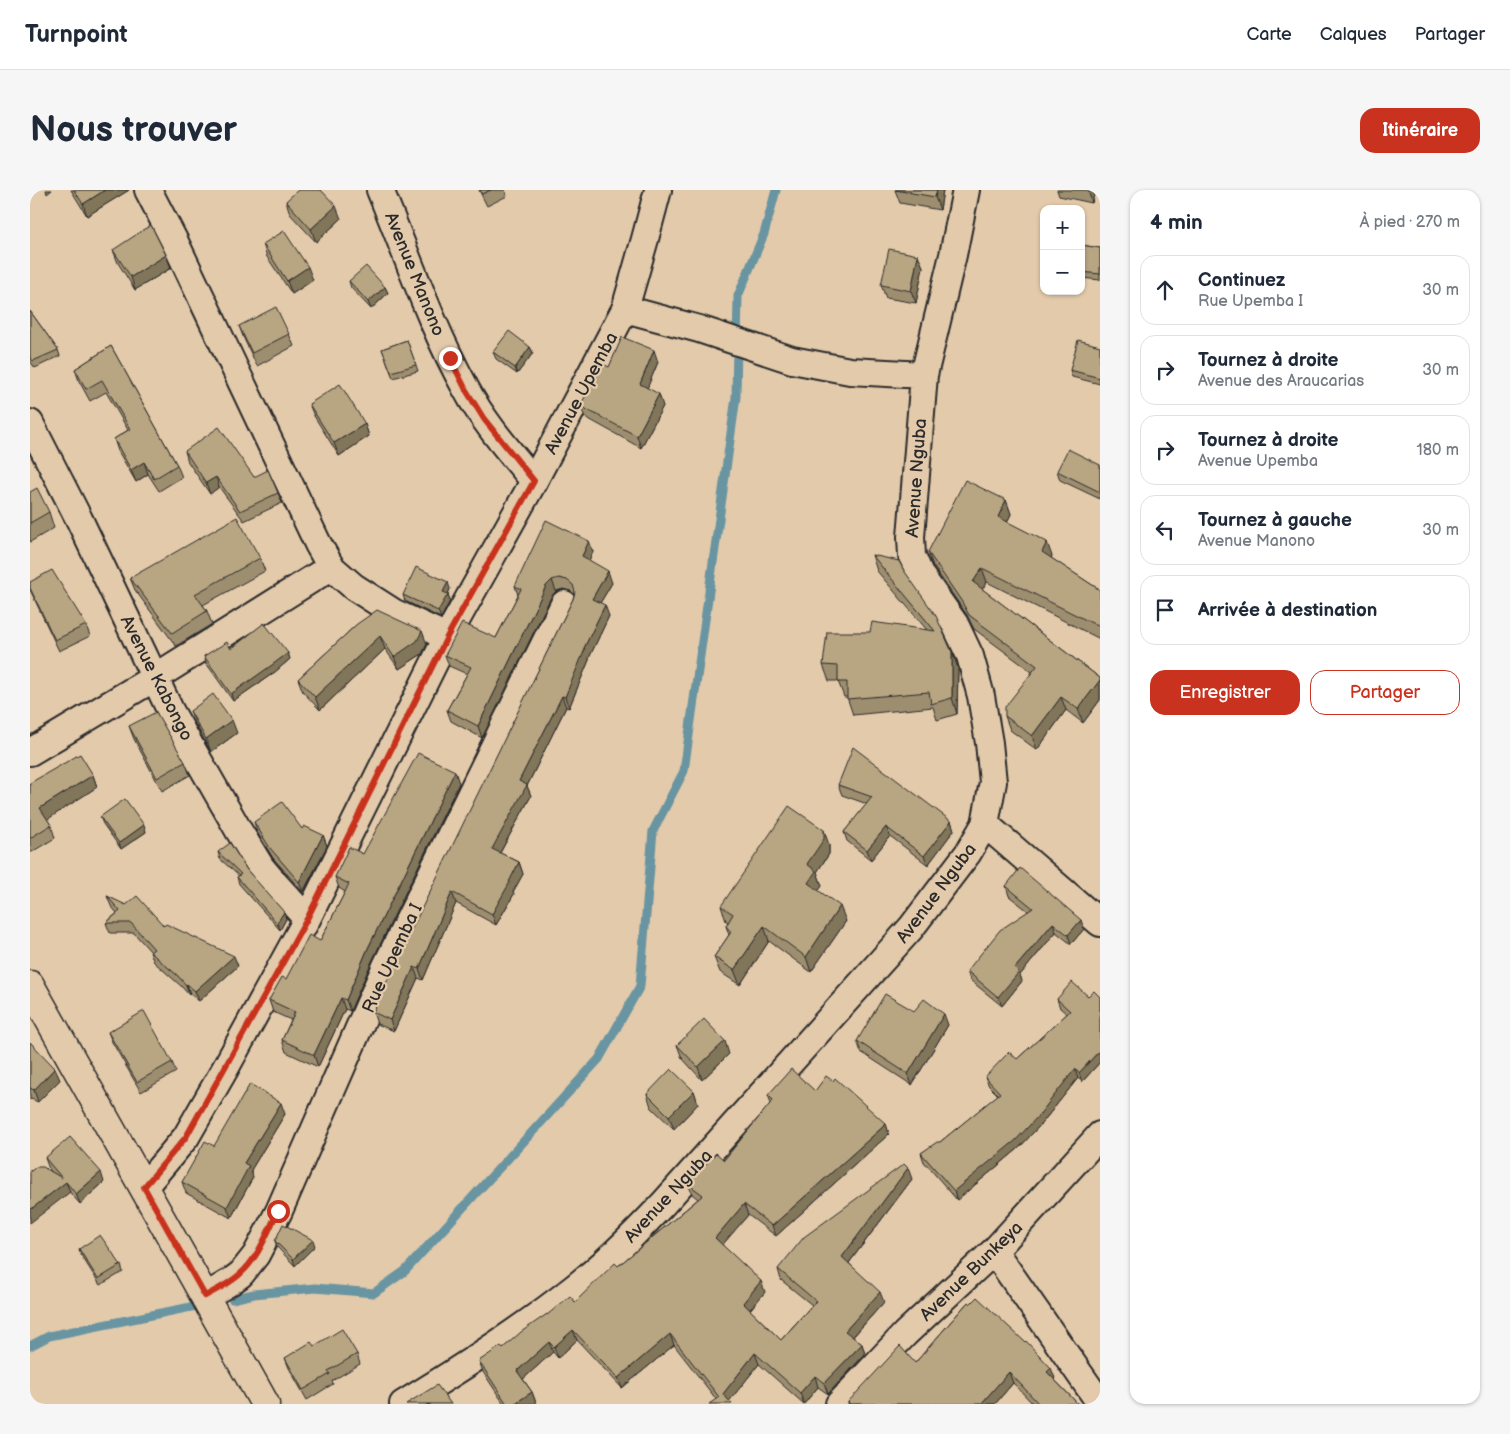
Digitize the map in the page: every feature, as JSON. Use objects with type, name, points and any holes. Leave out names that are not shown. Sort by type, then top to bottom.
[{"type":"street","points":[[148,190],[175,242],[318,544],[331,567],[354,586],[393,612],[447,637]]},
{"type":"street","name":"Avenue Manono","points":[[380,190],[431,316],[462,382],[484,419],[534,481]]},
{"type":"street","points":[[636,190],[650,220]]},
{"type":"street","name":"Avenue Upemba","points":[[144,1187],[186,1137],[307,919],[447,637],[534,481],[624,310],[658,190]]},
{"type":"street","name":"Avenue Nguba","points":[[404,1404],[475,1360],[531,1322],[576,1287],[626,1243],[911,928],[968,853],[985,824],[993,782],[981,696],[970,656],[955,624],[921,576],[912,556],[911,537],[924,375],[953,255],[966,190]]},
{"type":"street","points":[[624,310],[699,329],[792,360],[850,371],[924,375]]},
{"type":"street","name":"Avenue Kabongo","points":[[30,423],[79,519],[171,712],[257,860],[277,886],[307,919]]},
{"type":"street","points":[[30,752],[154,678],[331,567]]},
{"type":"street","name":"Rue Upemba I","points":[[205,1296],[241,1274],[256,1255],[274,1220],[386,966],[564,604]]},
{"type":"street","points":[[985,824],[1100,924]]},
{"type":"street","points":[[30,985],[265,1404]]},
{"type":"street","name":"Avenue Bunkeya","points":[[839,1404],[905,1334],[994,1251],[1100,1135]]},
{"type":"street","points":[[994,1251],[1100,1403]]},
{"type":"building","points":[[74,190],[105,190],[83,204]]},
{"type":"building","points":[[298,190],[321,190],[336,206],[311,229],[286,201]]},
{"type":"building","points":[[480,190],[491,190],[482,194]]},
{"type":"building","points":[[895,190],[937,190],[935,197]]},
{"type":"building","points":[[151,225],[166,255],[131,277],[113,250]]},
{"type":"building","points":[[284,231],[308,267],[287,281],[263,244]]},
{"type":"building","points":[[1085,246],[1100,248],[1100,274],[1085,272]]},
{"type":"building","points":[[889,249],[918,255],[911,291],[881,285]]},
{"type":"building","points":[[366,266],[385,287],[368,302],[349,281]]},
{"type":"building","points":[[276,307],[289,334],[252,353],[239,326]]},
{"type":"building","points":[[30,311],[58,350],[33,361],[30,357]]},
{"type":"building","points":[[509,331],[530,347],[515,368],[493,352]]},
{"type":"building","points":[[622,337],[654,350],[640,384],[659,394],[637,436],[580,406],[603,364],[609,367]]},
{"type":"building","points":[[407,340],[416,365],[391,372],[382,349]]},
{"type":"building","points":[[1078,340],[1100,346],[1100,378],[1070,370]]},
{"type":"building","points":[[111,346],[177,465],[154,479],[144,462],[131,470],[114,439],[130,429],[102,380],[86,389],[75,369]]},
{"type":"building","points":[[340,384],[365,424],[334,443],[309,404]]},
{"type":"building","points":[[219,427],[254,477],[268,470],[278,493],[240,511],[216,477],[206,483],[185,451]]},
{"type":"building","points":[[1068,449],[1100,465],[1100,492],[1057,471]]},
{"type":"building","points":[[965,480],[1006,500],[998,517],[1047,542],[1042,552],[1100,590],[1100,627],[982,568],[973,582],[1100,678],[1078,709],[1061,697],[1032,736],[1005,716],[1005,707],[1037,666],[969,615],[928,552]]},
{"type":"building","points":[[37,488],[49,512],[30,523],[30,492]]},
{"type":"building","points":[[237,517],[260,558],[195,594],[207,611],[172,633],[130,578]]},
{"type":"building","points":[[546,520],[589,541],[582,556],[608,571],[592,599],[605,605],[584,648],[565,697],[562,696],[519,781],[527,785],[492,849],[519,862],[510,882],[492,914],[452,892],[419,969],[414,967],[390,1020],[373,1012],[396,961],[573,599],[575,592],[573,585],[567,580],[559,578],[552,580],[546,586],[478,726],[447,710],[471,667],[445,655],[462,623],[496,638],[521,589],[515,586]]},
{"type":"building","points":[[872,555],[899,561],[936,616],[952,652],[952,698],[931,704],[929,692],[847,699],[847,682],[838,682],[838,666],[823,665],[827,632],[870,632],[872,622],[935,631]]},
{"type":"building","points":[[416,567],[448,582],[443,592],[448,594],[438,611],[403,595]]},
{"type":"building","points":[[52,570],[86,625],[55,640],[30,588],[30,582]]},
{"type":"building","points":[[377,610],[422,631],[417,641],[394,657],[380,636],[315,697],[298,679],[357,624]]},
{"type":"building","points":[[264,623],[288,653],[231,694],[204,656],[227,642],[231,649]]},
{"type":"building","points":[[213,694],[232,720],[206,739],[190,711]]},
{"type":"building","points":[[156,712],[185,762],[157,778],[129,726]]},
{"type":"building","points":[[853,747],[951,821],[924,856],[886,827],[867,850],[844,832],[872,797],[838,785]]},
{"type":"building","points":[[418,753],[455,771],[368,948],[346,1000],[341,998],[314,1055],[282,1040],[295,1012],[269,1000],[282,977],[286,979],[309,935],[320,941],[349,884],[335,877],[349,847],[363,854]]},
{"type":"building","points":[[80,754],[93,775],[40,808],[51,825],[30,838],[30,783]]},
{"type":"building","points":[[125,799],[144,825],[119,843],[100,817]]},
{"type":"building","points":[[282,802],[302,829],[304,826],[323,835],[299,882],[270,848],[254,822]]},
{"type":"building","points":[[789,806],[824,830],[824,839],[807,864],[816,871],[808,883],[840,906],[806,957],[764,926],[734,970],[714,957],[731,932],[726,926],[733,914],[721,906]]},
{"type":"building","points":[[230,843],[247,870],[284,912],[277,923],[237,877],[241,874],[218,852]]},
{"type":"building","points":[[1020,868],[1081,920],[1068,935],[1053,923],[1015,968],[1019,972],[998,997],[967,971],[1000,930],[1033,908],[1006,886]]},
{"type":"building","points":[[107,896],[126,905],[137,896],[164,926],[166,924],[234,956],[195,991],[150,952],[154,949],[131,923],[106,923],[120,911]]},
{"type":"building","points":[[1072,982],[1088,996],[1094,991],[1100,997],[1100,1050],[1079,1073],[1075,1069],[1039,1115],[1016,1140],[954,1191],[921,1153],[937,1142],[940,1142],[1000,1093],[985,1077],[1009,1052],[1017,1059],[1070,1011],[1057,999]]},
{"type":"building","points":[[885,994],[914,1011],[924,999],[944,1014],[908,1074],[857,1041]]},
{"type":"building","points":[[144,1011],[172,1062],[137,1082],[108,1032]]},
{"type":"building","points":[[704,1019],[725,1041],[698,1067],[677,1045]]},
{"type":"building","points":[[30,1042],[55,1068],[34,1090],[30,1088]]},
{"type":"building","points":[[671,1069],[694,1091],[669,1116],[647,1094]]},
{"type":"building","points":[[791,1069],[815,1091],[826,1076],[833,1081],[835,1078],[886,1124],[772,1226],[744,1204],[715,1238],[761,1281],[743,1303],[781,1340],[816,1301],[778,1269],[804,1237],[904,1164],[908,1168],[842,1257],[880,1292],[845,1331],[862,1344],[824,1383],[815,1376],[800,1393],[755,1353],[723,1394],[732,1404],[709,1404],[719,1397],[670,1334],[618,1378],[573,1330],[554,1347],[549,1342],[517,1371],[532,1392],[514,1404],[507,1404],[479,1361],[501,1346],[503,1348],[521,1332],[547,1315],[570,1296],[575,1302],[615,1263],[618,1266],[703,1195],[688,1184],[716,1153],[724,1160],[773,1100],[768,1095]]},
{"type":"building","points":[[250,1084],[281,1103],[244,1163],[249,1166],[227,1207],[182,1182],[205,1141],[214,1146]]},
{"type":"building","points":[[70,1137],[101,1172],[76,1194],[66,1182],[30,1210],[30,1170],[36,1167],[43,1167],[62,1178],[45,1158]]},
{"type":"building","points":[[283,1224],[313,1240],[293,1259],[275,1241]]},
{"type":"building","points":[[100,1235],[121,1265],[98,1279],[79,1249]]},
{"type":"building","points":[[977,1297],[1026,1341],[1051,1368],[1047,1372],[1078,1404],[1039,1404],[1009,1372],[981,1404],[850,1404],[848,1402],[900,1346],[915,1363],[968,1302],[970,1304]]},
{"type":"building","points":[[342,1329],[357,1354],[328,1371],[330,1374],[303,1390],[285,1358],[311,1342],[314,1346]]},
{"type":"building","points":[[437,1385],[451,1404],[406,1404]]},
{"type":"waterway","points":[[232,1299],[254,1294],[315,1288],[374,1293],[405,1271],[599,1059],[640,986],[653,831],[684,771],[736,397],[738,296],[764,234],[776,190]]},
{"type":"waterway","points":[[30,1346],[49,1336],[196,1306]]},
{"type":"route","points":[[278,1211],[256,1255],[241,1274],[205,1296],[144,1187],[186,1137],[307,919],[447,637],[534,481],[484,419],[466,390],[450,358]]}]
